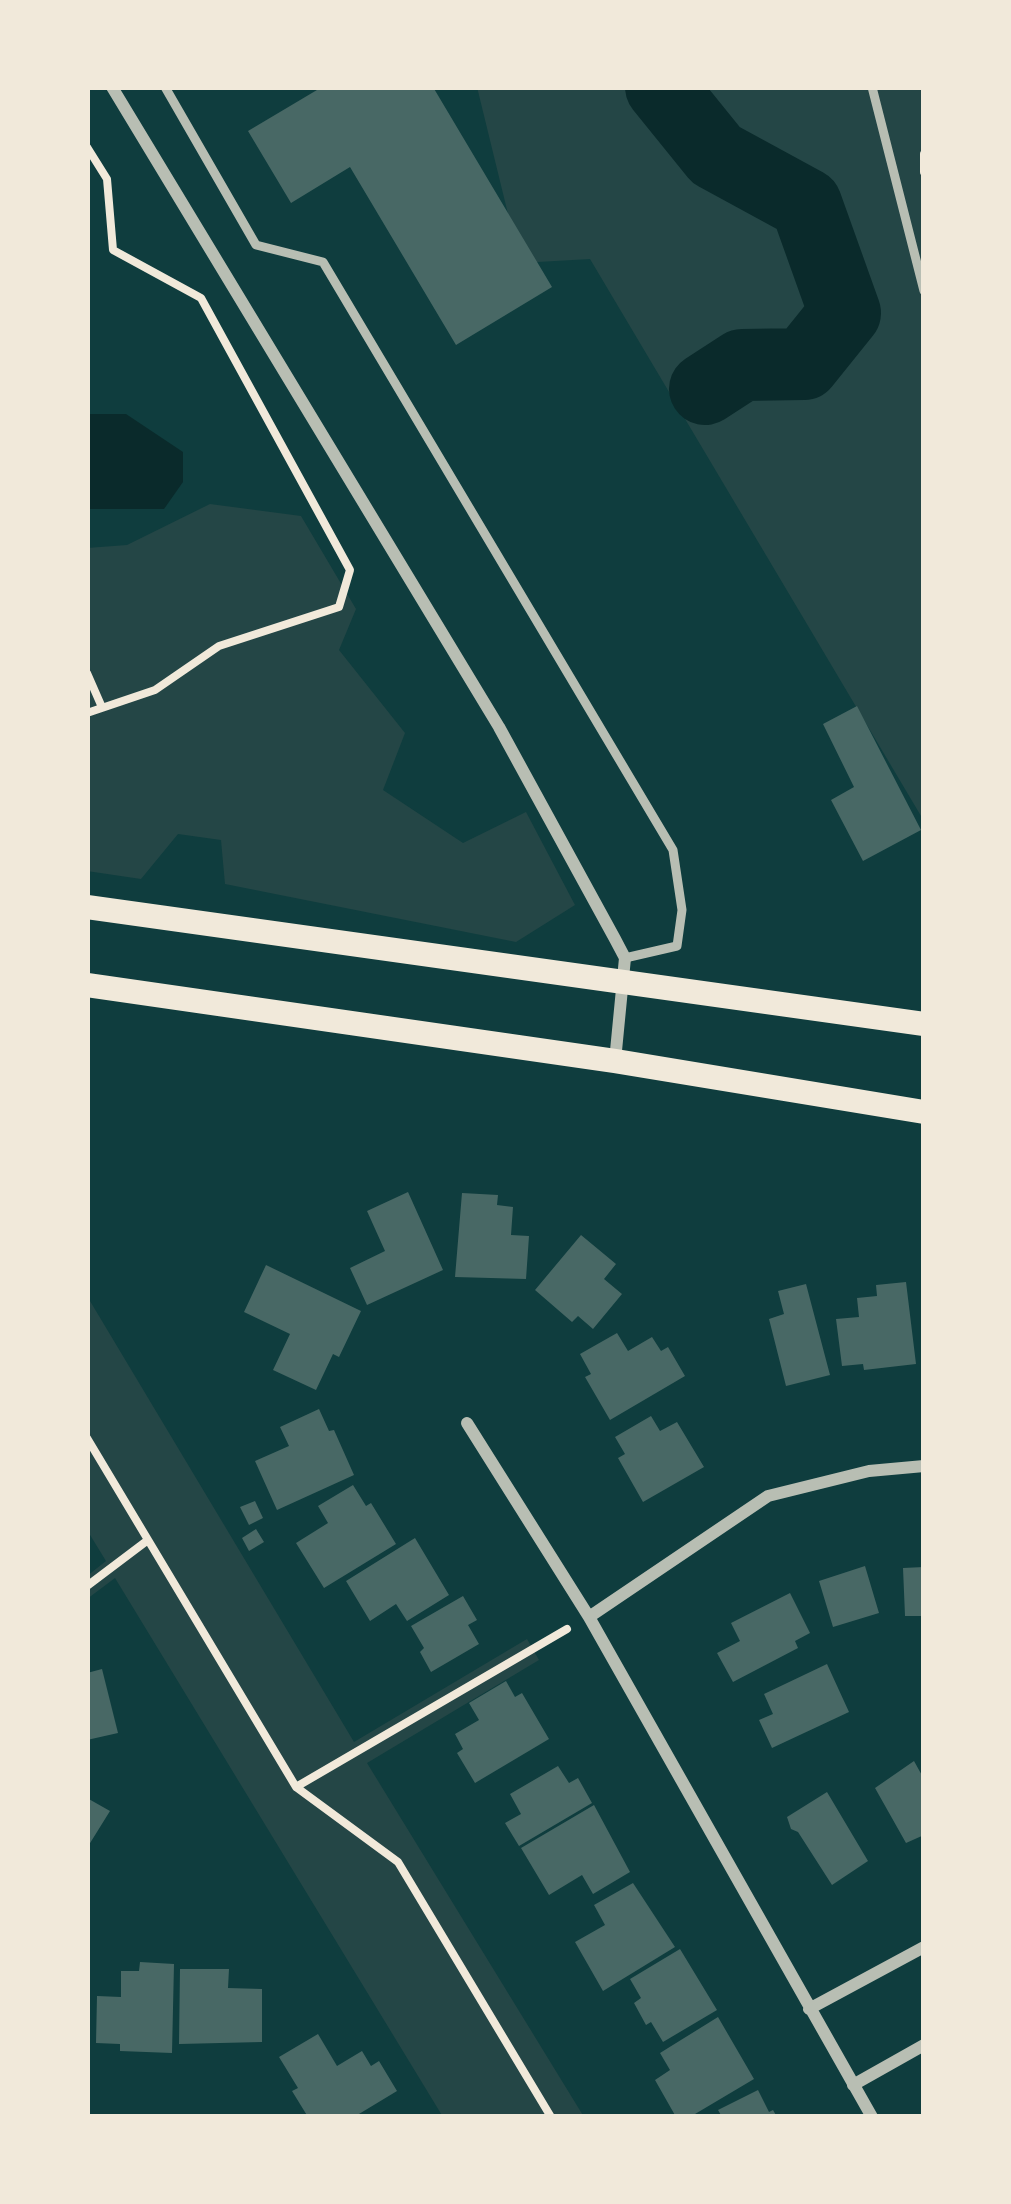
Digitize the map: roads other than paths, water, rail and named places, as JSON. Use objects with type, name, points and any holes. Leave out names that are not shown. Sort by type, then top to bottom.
[{"type":"main road","points":[[87,907],[924,1024]]},
{"type":"main road","points":[[87,985],[615,1060],[924,1112]]},
{"type":"street","points":[[112,87],[499,727],[625,958],[615,1060]]},
{"type":"street","points":[[467,1424],[589,1616],[872,2117]]},
{"type":"street","points":[[589,1616],[768,1496],[868,1472],[924,1466]]},
{"type":"street","points":[[809,2009],[924,1947]]},
{"type":"street","points":[[853,2085],[924,2045]]},
{"type":"lane","points":[[166,87],[256,244],[323,262],[673,850],[682,910],[677,946],[625,958]]},
{"type":"lane","points":[[872,87],[924,291]]},
{"type":"waterway","points":[[661,87],[716,155],[806,204],[845,313],[804,364],[742,365],[705,389]]}]
